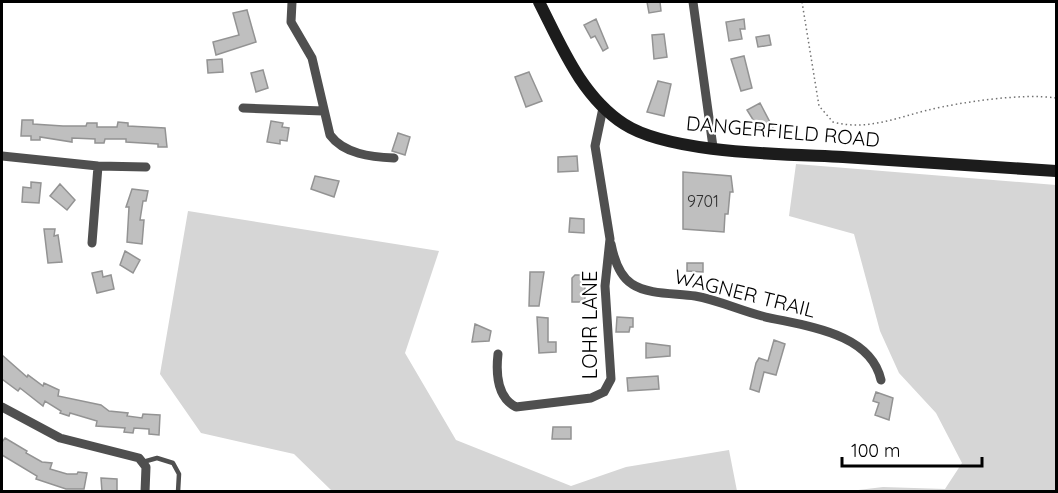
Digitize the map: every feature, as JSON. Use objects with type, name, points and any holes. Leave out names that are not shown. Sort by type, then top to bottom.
[{"type":"street","points":[[292,2],[291,21],[312,58],[330,135],[338,144],[357,153],[394,159]]},
{"type":"street","name":"DANGERFIELD ROAD","points":[[539,2],[576,72],[603,108],[624,124],[650,136],[713,147],[1056,171]]},
{"type":"street","points":[[693,2],[713,147]]},
{"type":"street","points":[[243,108],[323,111]]},
{"type":"street","name":"LOHR LANE","points":[[498,354],[498,383],[506,398],[516,407],[585,400],[604,392],[610,379],[605,286],[610,239],[595,146],[603,108]]},
{"type":"street","points":[[2,156],[98,166],[146,167]]},
{"type":"street","points":[[92,243],[98,166]]},
{"type":"street","name":"WAGNER TRAIL","points":[[610,239],[620,272],[635,286],[720,301],[760,315],[826,332],[863,352],[876,366],[881,380]]},
{"type":"street","points":[[2,407],[60,438],[136,456],[146,467],[145,492]]},
{"type":"lane","points":[[143,462],[157,458],[173,463],[179,474],[178,492]]},
{"type":"path","points":[[802,2],[819,106],[833,122],[868,126],[962,104],[1043,96],[1056,98]]},
{"type":"shaded area","points":[[796,164],[1056,185],[1056,491],[850,491],[883,487],[945,489],[962,463],[936,413],[899,373],[880,331],[854,234],[789,216]]},
{"type":"shaded area","points":[[188,211],[439,251],[405,353],[456,440],[571,486],[626,467],[729,450],[737,491],[332,491],[294,454],[201,433],[160,374]]},
{"type":"building","points":[[647,2],[660,2],[661,11],[649,13]]},
{"type":"building","points":[[247,10],[256,42],[216,55],[213,42],[239,35],[233,13]]},
{"type":"building","points":[[596,19],[608,48],[603,51],[595,36],[591,38],[584,25]]},
{"type":"building","points":[[744,19],[745,29],[740,29],[742,39],[729,41],[726,22]]},
{"type":"building","points":[[664,34],[667,57],[654,59],[652,35]]},
{"type":"building","points":[[769,35],[771,45],[758,47],[756,37]]},
{"type":"building","points":[[744,56],[752,88],[741,91],[731,59]]},
{"type":"building","points":[[222,59],[223,72],[208,73],[207,60]]},
{"type":"building","points":[[263,70],[268,88],[256,92],[251,73]]},
{"type":"building","points":[[529,72],[542,101],[526,107],[515,77]]},
{"type":"building","points":[[658,81],[671,84],[664,116],[647,112]]},
{"type":"building","points":[[760,103],[773,128],[762,134],[747,110]]},
{"type":"building","points":[[22,120],[33,120],[33,124],[63,126],[86,126],[87,123],[97,123],[97,127],[117,127],[118,122],[128,123],[128,126],[165,128],[167,147],[158,147],[158,144],[126,142],[126,139],[105,139],[104,143],[95,143],[95,139],[72,138],[72,142],[40,137],[40,140],[31,140],[31,136],[21,136]]},
{"type":"building","points":[[271,121],[283,123],[282,127],[289,128],[287,141],[280,140],[280,144],[267,142]]},
{"type":"building","points":[[398,133],[410,137],[405,155],[392,151]]},
{"type":"building","points":[[577,156],[578,171],[558,172],[558,157]]},
{"type":"building","points":[[683,172],[731,176],[733,192],[730,192],[728,214],[725,214],[724,232],[683,229]]},
{"type":"building","points":[[315,176],[339,181],[334,197],[311,189]]},
{"type":"building","points":[[31,182],[41,183],[39,203],[22,202],[23,187],[31,188]]},
{"type":"building","points":[[60,184],[75,200],[67,210],[50,196]]},
{"type":"building","points":[[132,189],[148,191],[146,201],[143,201],[140,220],[144,220],[142,244],[127,242],[129,207],[126,207]]},
{"type":"building","points":[[570,218],[584,219],[584,233],[569,232]]},
{"type":"building","points":[[44,229],[55,229],[54,236],[58,235],[62,262],[48,263]]},
{"type":"building","points":[[125,251],[140,260],[133,273],[120,265]]},
{"type":"building","points":[[687,263],[703,263],[703,272],[687,271]]},
{"type":"building","points":[[102,271],[103,277],[111,275],[114,289],[97,293],[92,273]]},
{"type":"building","points":[[530,272],[544,272],[539,306],[529,306]]},
{"type":"building","points":[[575,275],[582,275],[585,279],[585,302],[572,302],[572,278]]},
{"type":"building","points":[[537,317],[548,318],[548,342],[556,342],[556,352],[539,353]]},
{"type":"building","points":[[617,317],[633,318],[633,327],[630,327],[629,332],[616,332]]},
{"type":"building","points":[[475,324],[491,331],[489,341],[472,342]]},
{"type":"building","points":[[774,340],[785,344],[776,375],[764,372],[759,392],[750,389],[756,363],[759,358],[768,361]]},
{"type":"building","points":[[646,343],[670,346],[670,356],[646,358]]},
{"type":"building","points":[[2,355],[27,377],[28,375],[43,386],[44,383],[59,390],[58,396],[101,405],[109,411],[128,413],[127,416],[142,418],[143,414],[160,415],[159,435],[149,434],[149,429],[134,428],[133,433],[124,432],[125,428],[96,426],[97,421],[70,413],[69,416],[60,413],[61,411],[45,401],[43,406],[20,388],[18,391],[2,379]]},
{"type":"building","points":[[658,376],[659,389],[628,391],[627,378]]},
{"type":"building","points":[[876,392],[893,398],[889,420],[875,415],[879,403],[873,401]]},
{"type":"building","points":[[553,427],[571,427],[571,439],[552,439]]},
{"type":"building","points":[[5,438],[42,462],[52,463],[50,469],[67,474],[87,473],[84,489],[66,489],[36,479],[37,476],[2,455],[2,442]]},
{"type":"building","points":[[101,478],[117,479],[117,492],[102,492]]}]
